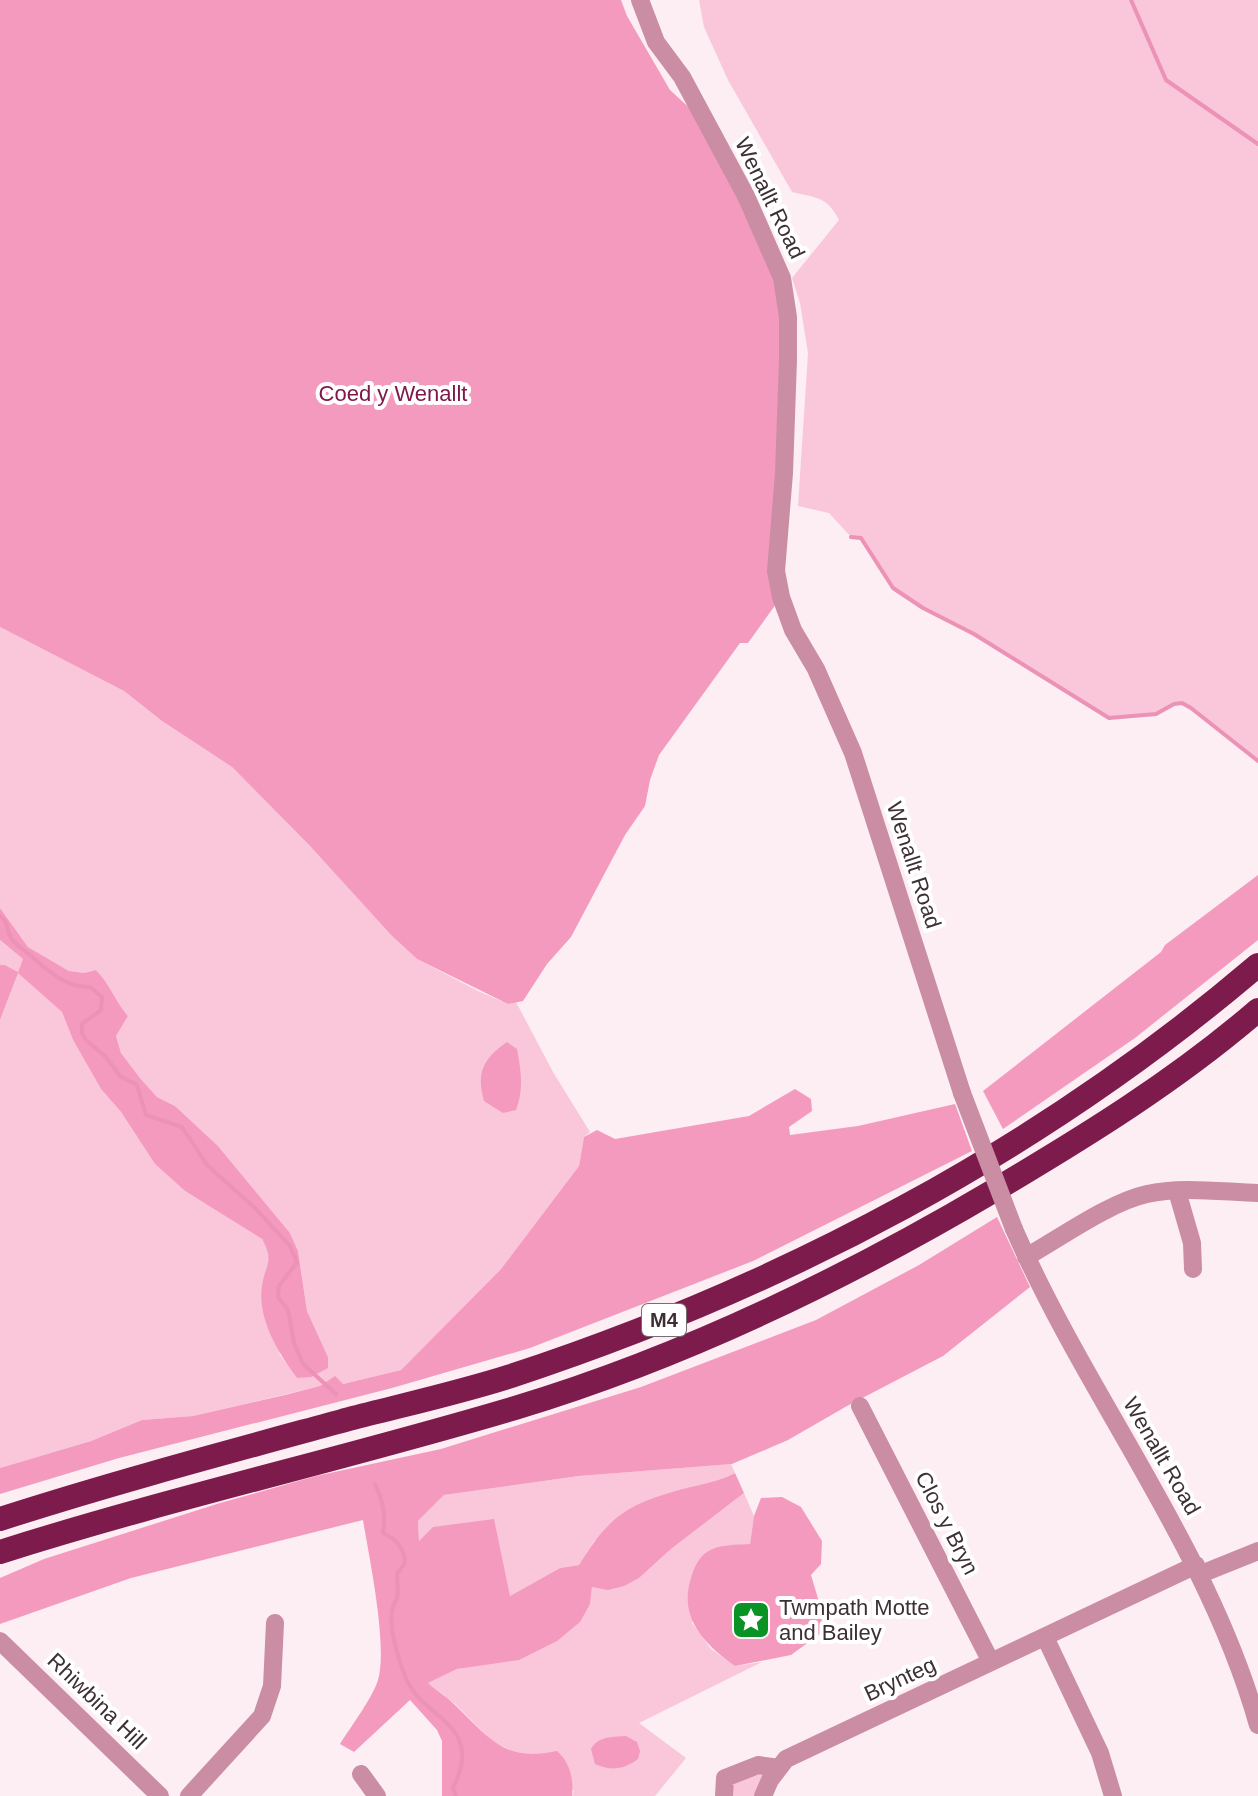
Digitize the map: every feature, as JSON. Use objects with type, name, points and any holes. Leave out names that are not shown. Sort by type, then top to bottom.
[{"type":"highway","name":"M4","points":[[0,1519],[203,1458],[506,1378],[585,1351],[748,1285],[872,1225],[1014,1143],[1170,1034],[1258,965]]},
{"type":"highway","name":"M4","points":[[0,1552],[110,1517],[518,1407],[726,1330],[924,1232],[1092,1133],[1172,1077],[1258,1010]]},
{"type":"street","name":"Wenallt Road","points":[[640,0],[656,42],[682,77],[746,196],[782,278],[788,317],[788,360],[784,473],[776,571],[781,597],[793,630],[816,669],[853,753],[962,1093],[1014,1229],[1063,1330],[1198,1569],[1232,1645],[1258,1725]]},
{"type":"street","points":[[1177,1191],[1192,1243],[1193,1269]]},
{"type":"street","points":[[1026,1257],[1148,1193],[1257,1191]]},
{"type":"street","name":"Clos y Bryn","points":[[860,1406],[991,1662]]},
{"type":"street","name":"Brynteg","points":[[763,1796],[786,1759],[1198,1569],[1258,1551]]},
{"type":"street","points":[[189,1796],[262,1716],[272,1686],[275,1623]]},
{"type":"street","points":[[1045,1637],[1100,1753],[1113,1796]]},
{"type":"street","name":"Rhiwbina Hill","points":[[0,1641],[160,1796]]},
{"type":"street","name":"Brynteg","points":[[724,1796],[725,1778],[758,1765],[779,1768]]},
{"type":"street","points":[[361,1774],[377,1796]]},
{"type":"shaded area","points":[[699,0],[1258,0],[1258,761],[1182,703],[1156,714],[1109,718],[893,588],[861,538],[851,537],[829,513],[798,506],[808,353],[800,303],[792,278],[839,220],[825,202],[792,192],[728,80],[704,27]]},
{"type":"shaded area","points":[[0,627],[124,691],[162,721],[232,767],[417,959],[478,991],[508,1004],[516,1002],[553,1072],[590,1132],[584,1137],[579,1166],[501,1269],[401,1370],[343,1384],[325,1382],[321,1386],[193,1416],[142,1420],[91,1441],[0,1468],[0,1020],[18,972],[62,1012],[73,1040],[101,1089],[121,1112],[155,1164],[185,1191],[262,1239],[269,1250],[269,1263],[262,1287],[280,1355],[297,1378],[317,1375],[328,1357],[307,1311],[298,1251],[290,1233],[218,1146],[175,1106],[157,1097],[121,1053],[116,1036],[128,1016],[101,975],[96,970],[84,973],[69,971],[28,947],[0,908]]},
{"type":"shaded area","points":[[0,940],[23,959],[18,972],[0,965]]},
{"type":"shaded area","points":[[731,1464],[735,1473],[594,1541],[579,1565],[560,1568],[510,1596],[419,1542],[418,1521],[444,1495],[579,1476]]},
{"type":"shaded area","points":[[744,1493],[754,1516],[750,1544],[726,1546],[692,1623],[711,1649],[735,1666],[762,1662],[639,1723],[686,1758],[655,1796],[572,1796],[574,1791],[535,1756],[521,1755],[494,1743],[455,1704],[429,1684],[409,1692],[457,1669],[485,1664],[590,1604],[592,1586],[639,1578],[671,1549]]},
{"type":"shaded area","points":[[779,1768],[763,1796],[724,1796],[723,1780]]},
{"type":"green space","name":"Coed y Wenallt","points":[[0,0],[621,0],[670,90],[707,124],[782,278],[781,597],[748,643],[740,643],[659,755],[645,806],[625,835],[571,937],[547,964],[523,1001],[508,1004],[417,959],[232,767],[162,721],[124,691],[0,627]]},
{"type":"green space","points":[[1258,875],[1258,940],[1135,1038],[1003,1129],[983,1091]]},
{"type":"green space","points":[[0,908],[28,947],[69,971],[84,973],[96,970],[101,975],[128,1016],[116,1036],[121,1053],[157,1097],[175,1106],[218,1146],[290,1233],[298,1251],[307,1311],[328,1357],[328,1368],[311,1377],[297,1378],[266,1323],[261,1298],[269,1258],[262,1239],[185,1191],[155,1164],[121,1112],[101,1089],[73,1040],[62,1012],[18,973],[0,1020],[0,965],[18,972],[23,959],[0,940]]},
{"type":"green space","points":[[507,1042],[517,1049],[521,1087],[516,1110],[503,1113],[484,1101],[481,1074],[487,1060]]},
{"type":"green space","points":[[795,1089],[811,1099],[812,1111],[789,1127],[790,1135],[858,1126],[955,1104],[972,1151],[753,1261],[530,1348],[392,1388],[119,1458],[0,1494],[0,1468],[91,1441],[142,1420],[193,1416],[320,1386],[335,1376],[343,1384],[401,1370],[501,1269],[579,1166],[584,1137],[597,1130],[615,1139],[749,1116]]},
{"type":"green space","points":[[997,1217],[1030,1287],[943,1356],[788,1440],[732,1464],[579,1476],[444,1495],[418,1521],[419,1541],[433,1527],[494,1519],[510,1596],[560,1568],[579,1565],[601,1534],[623,1513],[650,1499],[735,1473],[744,1493],[671,1549],[639,1578],[608,1590],[592,1587],[590,1604],[580,1622],[557,1641],[519,1660],[457,1669],[428,1683],[501,1746],[525,1754],[557,1751],[570,1772],[572,1796],[442,1796],[442,1741],[437,1730],[410,1700],[354,1752],[340,1744],[371,1695],[380,1665],[376,1601],[363,1520],[131,1578],[0,1624],[0,1578],[44,1559],[220,1503],[316,1476],[441,1449],[641,1387],[816,1320],[919,1265]]},
{"type":"green space","points":[[782,1497],[801,1507],[822,1541],[821,1564],[811,1575],[822,1612],[821,1633],[791,1655],[735,1666],[704,1639],[691,1618],[688,1592],[691,1578],[699,1560],[711,1549],[750,1544],[754,1516],[761,1498]]},
{"type":"green space","points":[[626,1736],[637,1742],[640,1751],[638,1759],[617,1768],[595,1764],[591,1749],[597,1742]]},
{"type":"waterway","points":[[1131,0],[1166,80],[1258,144]]},
{"type":"waterway","points":[[851,537],[861,538],[893,588],[1109,718],[1156,714],[1182,703],[1258,761]]},
{"type":"waterway","points":[[0,916],[12,940],[50,972],[73,985],[90,987],[102,997],[101,1010],[82,1024],[86,1040],[106,1057],[120,1076],[137,1085],[146,1115],[182,1127],[207,1165],[255,1208],[290,1246],[297,1262],[279,1286],[278,1297],[288,1310],[294,1343],[303,1364],[336,1394]]},
{"type":"waterway","points":[[375,1484],[383,1508],[383,1533],[399,1545],[405,1563],[397,1574],[398,1595],[391,1617],[397,1652],[413,1691],[457,1735],[462,1749],[461,1766],[453,1788],[456,1796]]},
{"type":"place","name":"Twmpath Motte and Bailey","points":[[751,1620]]}]
